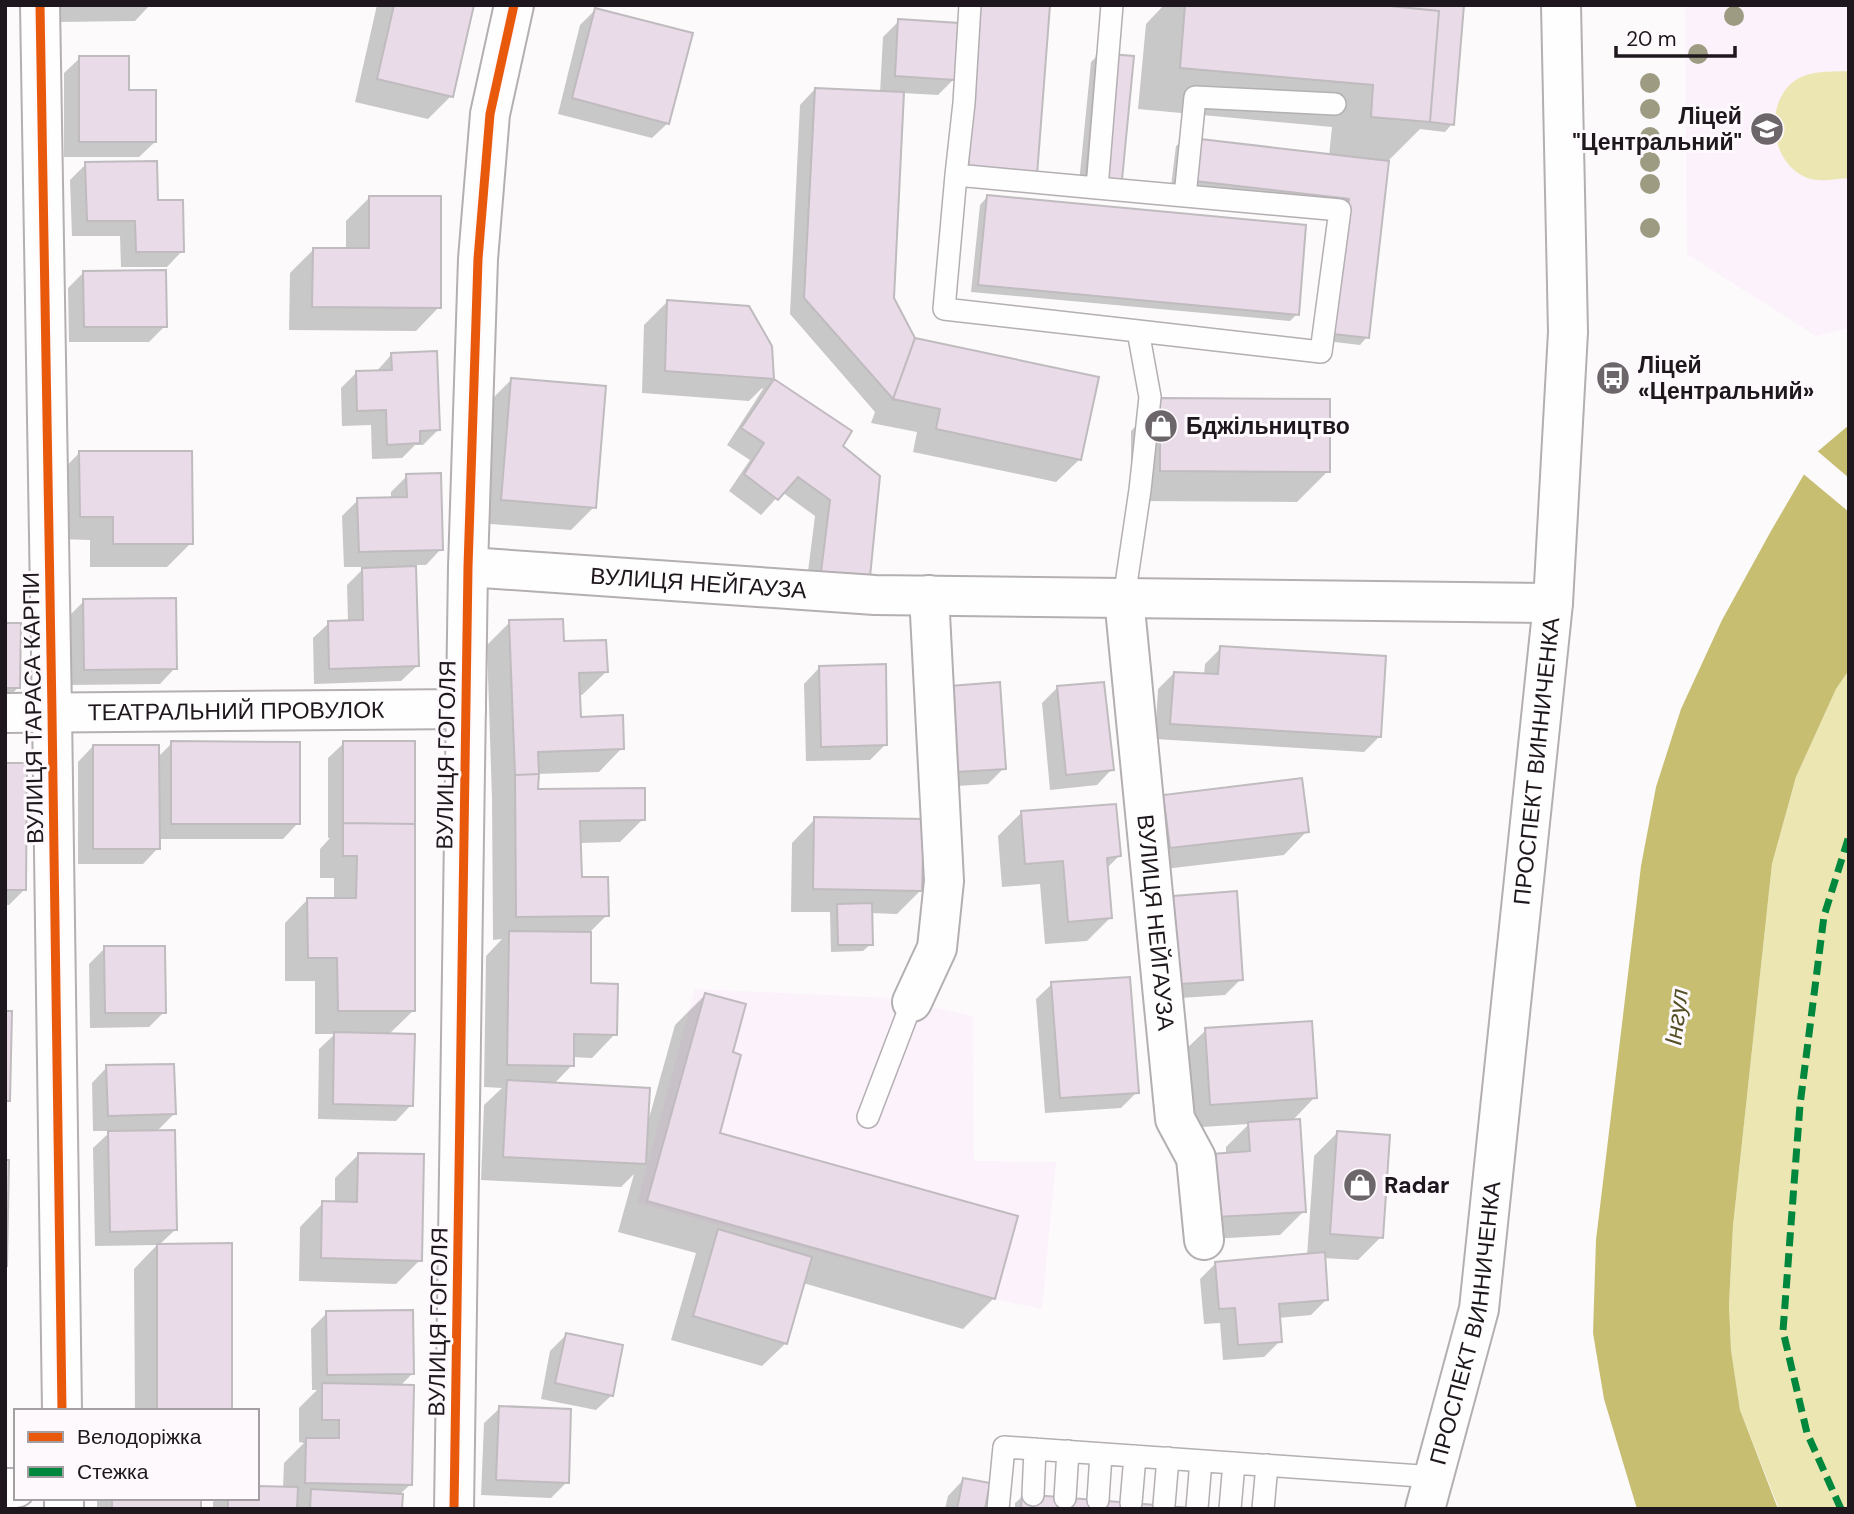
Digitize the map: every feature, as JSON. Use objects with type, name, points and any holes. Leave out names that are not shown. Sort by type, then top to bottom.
[{"type":"street","name":"ВУЛИЦЯ ТАРАСА КАРПИ","points":[[40,5],[62,1409]]},
{"type":"street","name":"ВУЛИЦЯ ГОГОЛЯ","points":[[454,1509],[468,566],[480,232],[490,114],[514,5]]},
{"type":"street","name":"ПРОСПЕКТ ВИННИЧЕНКА","points":[[1430,1493],[1479,1309],[1553,603],[1568,332],[1561,5]]},
{"type":"street","name":"ВУЛИЦЯ НЕЙГАУЗА","points":[[468,566],[875,595],[1553,603]]},
{"type":"street","points":[[912,1002],[937,948],[944,881],[929,595]]},
{"type":"street","name":"ВУЛИЦЯ НЕЙГАУЗА","points":[[1124,598],[1175,1119],[1196,1158],[1204,1240]]},
{"type":"street","name":"ТЕАТРАЛЬНИЙ ПРОВУЛОК","points":[[5,713],[466,709]]},
{"type":"lane","points":[[956,175],[1340,210],[1321,352],[944,309],[956,175],[964,103],[970,5]]},
{"type":"lane","points":[[1097,188],[1112,5]]},
{"type":"lane","points":[[1185,196],[1195,97],[1335,104]]},
{"type":"lane","points":[[1124,598],[1150,397],[1138,331]]},
{"type":"lane","points":[[867,1117],[912,1002]]},
{"type":"lane","points":[[998,1509],[1003,1447],[1267,1465],[1430,1493]]},
{"type":"lane","points":[[1033,1495],[1035,1448]]},
{"type":"lane","points":[[1065,1498],[1068,1451]]},
{"type":"lane","points":[[1098,1500],[1101,1454]]},
{"type":"lane","points":[[1131,1503],[1135,1456]]},
{"type":"lane","points":[[1164,1505],[1168,1458]]},
{"type":"lane","points":[[1197,1508],[1200,1461]]},
{"type":"lane","points":[[1230,1509],[1234,1463]]},
{"type":"lane","points":[[1263,1509],[1267,1465]]},
{"type":"shaded area","name":"Ліцей \"Центральний\"","points":[[1685,5],[1849,5],[1849,328],[1816,336],[1687,254]]},
{"type":"shaded area","points":[[1849,71],[1849,178],[1810,179],[1793,169],[1778,146],[1775,116],[1779,102],[1785,90],[1802,77],[1821,72]]},
{"type":"shaded area","points":[[1849,670],[1849,1509],[1779,1509],[1740,1410],[1731,1350],[1729,1305],[1733,1226],[1772,864],[1796,777],[1836,689]]},
{"type":"shaded area","points":[[695,989],[892,998],[973,1016],[974,1161],[1056,1162],[1042,1309],[995,1299],[637,1203]]},
{"type":"water","name":"Інгул","points":[[1849,425],[1849,670],[1836,689],[1796,777],[1772,864],[1733,1226],[1729,1305],[1731,1350],[1740,1410],[1778,1509],[1637,1509],[1604,1399],[1593,1333],[1596,1240],[1641,866],[1656,787],[1681,709],[1722,620],[1817,452]]},
{"type":"pier","points":[[1815,449],[1849,478],[1849,512],[1801,472]]},
{"type":"building","points":[[394,5],[474,5],[453,97],[377,79]]},
{"type":"building","points":[[980,5],[1050,5],[1037,175],[968,170]]},
{"type":"building","points":[[1185,5],[1380,5],[1439,11],[1430,122],[1371,117],[1373,85],[1180,68]]},
{"type":"building","points":[[1380,5],[1464,5],[1454,125],[1430,122],[1439,11]]},
{"type":"building","points":[[595,8],[693,33],[669,124],[572,98]]},
{"type":"building","points":[[898,19],[959,23],[955,80],[895,76]]},
{"type":"building","points":[[1097,53],[1134,56],[1122,180],[1086,176]]},
{"type":"building","points":[[79,56],[129,56],[129,90],[156,90],[156,142],[79,142]]},
{"type":"building","points":[[815,88],[904,92],[894,298],[915,338],[893,399],[804,298]]},
{"type":"building","points":[[1183,137],[1389,161],[1369,338],[1333,334],[1349,199],[1178,179]]},
{"type":"building","points":[[157,161],[158,200],[183,200],[184,252],[136,252],[135,221],[87,221],[85,162]]},
{"type":"building","points":[[987,195],[1306,225],[1299,315],[978,285]]},
{"type":"building","points":[[369,196],[441,196],[441,308],[312,307],[313,248],[369,248]]},
{"type":"building","points":[[166,270],[167,327],[84,327],[83,271]]},
{"type":"building","points":[[667,300],[749,306],[772,346],[774,379],[665,371]]},
{"type":"building","points":[[915,338],[1099,377],[1081,460],[936,429],[940,409],[893,399]]},
{"type":"building","points":[[437,351],[440,430],[420,431],[420,443],[387,445],[386,410],[357,411],[356,371],[392,370],[391,353]]},
{"type":"building","points":[[511,378],[606,386],[596,508],[501,500]]},
{"type":"building","points":[[774,379],[852,431],[843,446],[880,476],[870,577],[821,572],[830,500],[798,477],[778,500],[744,474],[764,443],[741,428]]},
{"type":"building","points":[[1160,398],[1330,399],[1330,472],[1160,471]]},
{"type":"building","points":[[79,451],[192,451],[193,544],[113,544],[113,517],[80,517]]},
{"type":"building","points":[[441,473],[443,550],[359,552],[357,498],[407,497],[406,474]]},
{"type":"building","points":[[416,566],[419,666],[329,669],[328,621],[363,620],[362,568]]},
{"type":"building","points":[[176,598],[177,669],[84,670],[83,599]]},
{"type":"building","points":[[563,619],[564,641],[606,640],[608,672],[579,673],[581,717],[623,715],[624,749],[538,752],[539,774],[515,775],[509,620]]},
{"type":"building","points":[[5,623],[21,623],[20,688],[5,688]]},
{"type":"building","points":[[1220,646],[1386,656],[1381,737],[1170,724],[1174,672],[1218,674]]},
{"type":"building","points":[[886,664],[887,745],[821,747],[819,666]]},
{"type":"building","points":[[1000,682],[1006,769],[956,772],[950,686]]},
{"type":"building","points":[[1104,682],[1114,770],[1066,775],[1057,686]]},
{"type":"building","points":[[171,741],[300,742],[300,824],[171,824]]},
{"type":"building","points":[[343,741],[415,741],[415,824],[343,823]]},
{"type":"building","points":[[93,745],[159,745],[160,849],[93,849]]},
{"type":"building","points":[[5,763],[27,763],[26,890],[5,890]]},
{"type":"building","points":[[539,774],[538,789],[645,788],[645,820],[580,821],[582,877],[608,877],[609,916],[516,917],[515,775]]},
{"type":"building","points":[[1302,778],[1309,832],[1170,848],[1163,795]]},
{"type":"building","points":[[1116,804],[1121,856],[1107,858],[1112,918],[1068,922],[1063,861],[1025,864],[1021,811]]},
{"type":"building","points":[[814,817],[924,819],[922,891],[813,889]]},
{"type":"building","points":[[343,823],[415,824],[415,1011],[338,1011],[337,958],[308,958],[307,898],[356,898],[357,856],[343,856]]},
{"type":"building","points":[[1237,891],[1243,980],[1181,984],[1173,896]]},
{"type":"building","points":[[872,903],[873,945],[838,945],[837,904]]},
{"type":"building","points":[[509,931],[591,932],[591,983],[618,984],[617,1035],[574,1034],[574,1066],[507,1065]]},
{"type":"building","points":[[104,946],[165,946],[166,1013],[105,1013]]},
{"type":"building","points":[[1130,977],[1139,1093],[1060,1098],[1051,982]]},
{"type":"building","points":[[705,993],[746,1004],[733,1052],[741,1055],[720,1133],[1018,1216],[995,1299],[647,1201]]},
{"type":"building","points":[[5,1011],[12,1011],[10,1101],[5,1101]]},
{"type":"building","points":[[1312,1021],[1317,1098],[1210,1105],[1205,1028]]},
{"type":"building","points":[[334,1032],[415,1034],[413,1106],[333,1104]]},
{"type":"building","points":[[174,1064],[176,1114],[108,1116],[106,1065]]},
{"type":"building","points":[[507,1080],[650,1088],[646,1164],[503,1157]]},
{"type":"building","points":[[1300,1119],[1306,1212],[1216,1217],[1212,1154],[1250,1151],[1248,1122]]},
{"type":"building","points":[[175,1130],[177,1230],[110,1232],[108,1131]]},
{"type":"building","name":"Radar","points":[[1337,1131],[1390,1135],[1383,1238],[1330,1234]]},
{"type":"building","points":[[358,1153],[424,1154],[422,1261],[321,1258],[322,1201],[357,1202]]},
{"type":"building","points":[[5,1160],[9,1160],[7,1266],[5,1266]]},
{"type":"building","points":[[718,1229],[812,1257],[787,1344],[693,1316]]},
{"type":"building","points":[[232,1243],[232,1409],[157,1409],[157,1244]]},
{"type":"building","points":[[1325,1252],[1328,1300],[1279,1304],[1282,1342],[1238,1345],[1235,1308],[1219,1309],[1215,1262]]},
{"type":"building","points":[[413,1310],[414,1374],[327,1375],[326,1311]]},
{"type":"building","points":[[566,1333],[623,1345],[613,1396],[555,1383]]},
{"type":"building","points":[[322,1383],[414,1385],[412,1485],[305,1483],[306,1438],[339,1438],[339,1420],[322,1420]]},
{"type":"building","points":[[499,1406],[571,1409],[569,1483],[496,1480]]},
{"type":"building","points":[[963,1478],[990,1483],[985,1509],[957,1509]]},
{"type":"building","points":[[259,1486],[298,1487],[297,1509],[228,1509],[228,1500],[259,1500]]},
{"type":"building","points":[[311,1489],[403,1494],[402,1509],[310,1509]]},
{"type":"building","points":[[1022,1494],[1204,1509],[1021,1509]]},
{"type":"building","points":[[112,1500],[201,1500],[201,1508],[112,1509]]},
{"type":"marked path","points":[[1841,1509],[1807,1433],[1783,1331],[1800,1105],[1824,916],[1849,836]]},
{"type":"cycle path","points":[[40,5],[62,1409]]},
{"type":"cycle path","points":[[454,1509],[468,567],[478,259],[490,114],[514,5]]},
{"type":"place","name":"Ліцей \"Центральний\"","points":[[1767,129]]},
{"type":"place","name":"Ліцей «Центральний»","points":[[1613,378]]},
{"type":"place","name":"Бджільництво","points":[[1161,426]]},
{"type":"place","name":"Radar","points":[[1360,1185]]}]
